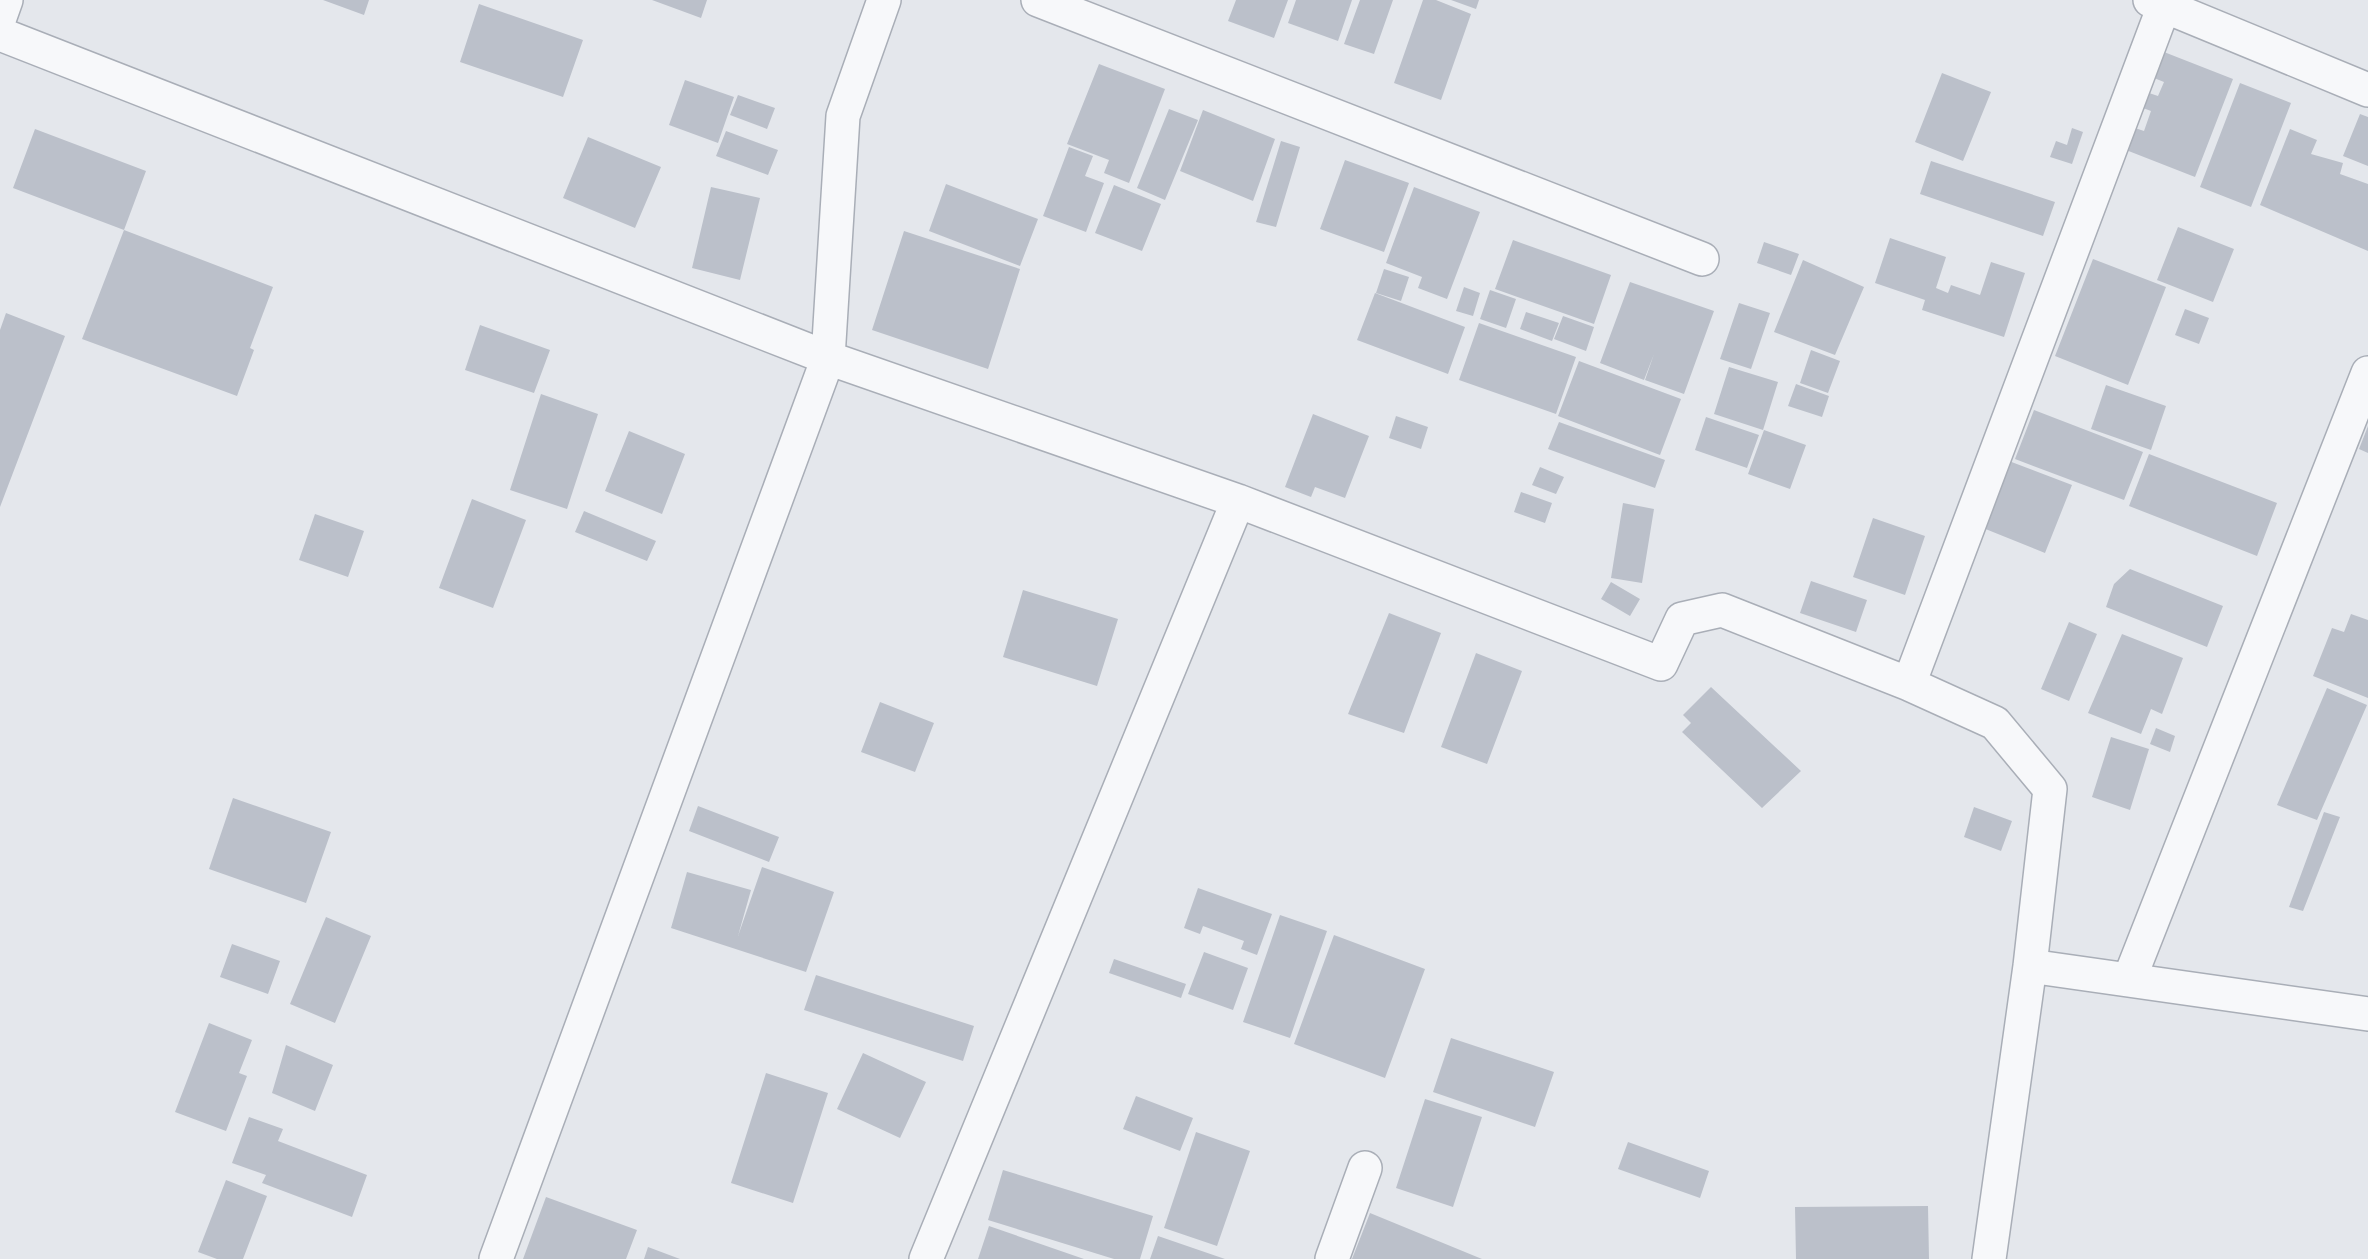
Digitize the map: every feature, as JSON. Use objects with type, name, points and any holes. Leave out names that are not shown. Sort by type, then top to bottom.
[{"type":"street","points":[[0,17],[6,0]]},
{"type":"street","points":[[496,1259],[828,358],[843,116],[884,0]]},
{"type":"street","points":[[1038,0],[1702,259]]},
{"type":"street","points":[[1909,684],[2157,3],[2368,90]]},
{"type":"street","points":[[0,34],[828,358],[1238,501],[1661,664],[1682,619],[1722,610],[1909,684],[1995,723],[2050,789],[2030,966],[1989,1259]]},
{"type":"street","points":[[2129,980],[2368,373]]},
{"type":"street","points":[[926,1259],[1238,501]]},
{"type":"street","points":[[2030,966],[2368,1014]]},
{"type":"street","points":[[1332,1259],[1365,1168]]},
{"type":"building","points":[[323,0],[369,0],[364,15]]},
{"type":"building","points":[[652,0],[707,0],[701,18]]},
{"type":"building","points":[[1236,0],[1288,0],[1274,38],[1228,21]]},
{"type":"building","points":[[1296,0],[1352,0],[1338,41],[1288,23]]},
{"type":"building","points":[[1360,0],[1393,0],[1374,54],[1344,44]]},
{"type":"building","points":[[1423,0],[1436,0],[1471,14],[1441,100],[1394,83]]},
{"type":"building","points":[[1451,0],[1479,0],[1476,9]]},
{"type":"building","points":[[479,4],[583,40],[563,97],[460,62]]},
{"type":"building","points":[[2164,52],[2233,79],[2195,177],[2126,150],[2135,128],[2144,131],[2151,111],[2143,108],[2149,93],[2158,96],[2164,82],[2154,78]]},
{"type":"building","points":[[1099,64],[1165,89],[1129,183],[1104,173],[1109,160],[1067,144]]},
{"type":"building","points":[[1942,73],[1991,92],[1963,161],[1915,142]]},
{"type":"building","points":[[685,80],[734,97],[718,143],[669,125]]},
{"type":"building","points":[[2240,83],[2291,103],[2251,207],[2200,187]]},
{"type":"building","points":[[738,95],[775,108],[767,129],[730,115]]},
{"type":"building","points":[[1169,109],[1198,120],[1165,200],[1137,188]]},
{"type":"building","points":[[1203,110],[1275,139],[1253,201],[1180,171]]},
{"type":"building","points":[[2360,114],[2368,117],[2368,166],[2343,156]]},
{"type":"building","points":[[2072,128],[2083,132],[2072,164],[2050,157],[2056,141],[2067,145]]},
{"type":"building","points":[[35,129],[146,171],[124,230],[13,188]]},
{"type":"building","points":[[2290,129],[2317,140],[2311,154],[2343,163],[2340,174],[2368,184],[2368,251],[2260,205]]},
{"type":"building","points":[[726,131],[778,150],[768,175],[716,156]]},
{"type":"building","points":[[588,137],[661,167],[635,228],[563,198]]},
{"type":"building","points":[[1281,141],[1300,147],[1276,227],[1256,222]]},
{"type":"building","points":[[1069,147],[1093,156],[1085,176],[1104,183],[1086,232],[1043,216]]},
{"type":"building","points":[[1345,160],[1409,183],[1384,252],[1320,229]]},
{"type":"building","points":[[1931,161],[2055,202],[2043,236],[1920,194]]},
{"type":"building","points":[[946,184],[1038,219],[1020,266],[929,231]]},
{"type":"building","points":[[1114,185],[1161,204],[1142,251],[1095,233]]},
{"type":"building","points":[[711,187],[760,198],[740,280],[692,268]]},
{"type":"building","points":[[1414,187],[1480,212],[1447,299],[1418,288],[1422,277],[1386,263]]},
{"type":"building","points":[[2178,227],[2234,249],[2213,302],[2157,280]]},
{"type":"building","points":[[124,230],[273,287],[250,348],[254,350],[237,396],[82,339]]},
{"type":"building","points":[[904,231],[1020,269],[988,369],[872,330]]},
{"type":"building","points":[[1890,238],[1946,257],[1936,288],[1948,293],[1951,285],[1980,295],[1991,262],[2025,273],[2004,337],[1922,310],[1925,300],[1875,283]]},
{"type":"building","points":[[1513,240],[1611,275],[1594,324],[1495,289]]},
{"type":"building","points":[[1764,242],[1799,254],[1791,275],[1757,263]]},
{"type":"building","points":[[2093,259],[2166,287],[2128,385],[2055,356]]},
{"type":"building","points":[[1803,260],[1864,287],[1835,355],[1774,332]]},
{"type":"building","points":[[1384,269],[1409,277],[1401,301],[1376,293]]},
{"type":"building","points":[[1630,282],[1714,311],[1684,394],[1645,380],[1654,354],[1644,380],[1600,363]]},
{"type":"building","points":[[1464,287],[1480,293],[1473,316],[1456,311]]},
{"type":"building","points":[[1490,290],[1516,299],[1506,328],[1480,319]]},
{"type":"building","points":[[1375,293],[1465,327],[1448,374],[1357,340]]},
{"type":"building","points":[[1739,303],[1770,313],[1751,369],[1720,359]]},
{"type":"building","points":[[2185,309],[2209,318],[2199,344],[2175,335]]},
{"type":"building","points":[[1526,312],[1559,323],[1552,341],[1520,329]]},
{"type":"building","points":[[6,313],[65,336],[0,507],[0,330]]},
{"type":"building","points":[[1563,316],[1594,327],[1586,351],[1554,339]]},
{"type":"building","points":[[1479,323],[1576,357],[1556,414],[1459,380]]},
{"type":"building","points":[[480,325],[550,350],[534,393],[465,370]]},
{"type":"building","points":[[1811,350],[1840,361],[1828,393],[1800,383]]},
{"type":"building","points":[[1579,361],[1681,399],[1660,455],[1558,416]]},
{"type":"building","points":[[1729,367],[1778,382],[1763,430],[1714,414]]},
{"type":"building","points":[[1796,384],[1829,396],[1822,417],[1788,406]]},
{"type":"building","points":[[2106,385],[2166,406],[2151,450],[2091,429]]},
{"type":"building","points":[[541,394],[598,414],[567,509],[510,490]]},
{"type":"building","points":[[2034,410],[2143,452],[2124,500],[2015,459]]},
{"type":"building","points":[[1313,414],[1369,436],[1345,498],[1315,487],[1311,497],[1285,487]]},
{"type":"building","points":[[1396,416],[1428,427],[1421,449],[1389,438]]},
{"type":"building","points":[[1706,417],[1759,435],[1747,468],[1695,450]]},
{"type":"building","points":[[1559,422],[1665,460],[1655,488],[1548,449]]},
{"type":"building","points":[[2368,426],[2368,453],[2359,449]]},
{"type":"building","points":[[1764,430],[1806,445],[1790,489],[1748,474]]},
{"type":"building","points":[[629,431],[685,454],[662,514],[605,491]]},
{"type":"building","points":[[2149,454],[2277,503],[2257,556],[2129,506]]},
{"type":"building","points":[[2001,458],[2072,485],[2045,553],[1983,528]]},
{"type":"building","points":[[1540,467],[1564,477],[1556,494],[1532,485]]},
{"type":"building","points":[[1521,492],[1552,503],[1545,523],[1514,512]]},
{"type":"building","points":[[472,499],[526,520],[493,608],[439,588]]},
{"type":"building","points":[[1623,503],[1654,509],[1642,583],[1611,578]]},
{"type":"building","points":[[584,511],[656,541],[647,561],[575,532]]},
{"type":"building","points":[[315,514],[364,531],[348,577],[299,560]]},
{"type":"building","points":[[1873,518],[1925,536],[1905,595],[1853,577]]},
{"type":"building","points":[[2130,569],[2223,606],[2207,647],[2106,607],[2114,584]]},
{"type":"building","points":[[1811,581],[1867,600],[1856,632],[1800,613]]},
{"type":"building","points":[[1611,582],[1640,599],[1630,616],[1601,599]]},
{"type":"building","points":[[1023,590],[1118,619],[1097,686],[1003,657]]},
{"type":"building","points":[[1389,613],[1441,633],[1404,733],[1348,714]]},
{"type":"building","points":[[2351,614],[2368,620],[2368,698],[2313,676],[2332,628],[2344,632]]},
{"type":"building","points":[[2069,622],[2097,634],[2069,701],[2041,689]]},
{"type":"building","points":[[2122,634],[2183,658],[2162,714],[2151,709],[2141,734],[2088,713]]},
{"type":"building","points":[[1476,653],[1522,671],[1487,764],[1441,747]]},
{"type":"building","points":[[1711,687],[1801,771],[1762,808],[1682,732],[1691,723],[1683,715]]},
{"type":"building","points":[[2327,688],[2367,705],[2317,820],[2277,805]]},
{"type":"building","points":[[880,702],[934,723],[915,772],[861,752]]},
{"type":"building","points":[[2156,728],[2175,736],[2170,752],[2150,744]]},
{"type":"building","points":[[2111,737],[2149,749],[2130,810],[2092,797]]},
{"type":"building","points":[[233,798],[331,832],[306,903],[209,869]]},
{"type":"building","points":[[698,806],[779,837],[769,862],[689,831]]},
{"type":"building","points":[[1974,807],[2012,821],[2001,851],[1964,837]]},
{"type":"building","points":[[2324,812],[2340,817],[2303,911],[2289,907]]},
{"type":"building","points":[[762,867],[834,892],[806,972],[671,928],[687,872],[751,890],[738,936]]},
{"type":"building","points":[[1198,888],[1272,914],[1257,955],[1241,949],[1244,941],[1203,926],[1200,934],[1184,928]]},
{"type":"building","points":[[1280,915],[1327,931],[1290,1038],[1243,1022]]},
{"type":"building","points":[[326,917],[371,936],[335,1023],[290,1004]]},
{"type":"building","points":[[1334,935],[1425,969],[1385,1078],[1294,1044]]},
{"type":"building","points":[[232,944],[280,961],[268,994],[220,977]]},
{"type":"building","points":[[1204,952],[1248,968],[1233,1010],[1188,994]]},
{"type":"building","points":[[1114,959],[1186,984],[1181,998],[1109,973]]},
{"type":"building","points":[[816,975],[974,1026],[963,1061],[804,1010]]},
{"type":"building","points":[[209,1023],[252,1040],[239,1073],[247,1076],[226,1131],[175,1112]]},
{"type":"building","points":[[1451,1038],[1554,1072],[1535,1127],[1433,1092]]},
{"type":"building","points":[[286,1045],[333,1065],[315,1111],[272,1093]]},
{"type":"building","points":[[863,1053],[926,1082],[900,1138],[837,1109]]},
{"type":"building","points":[[766,1073],[828,1093],[793,1203],[731,1183]]},
{"type":"building","points":[[1136,1096],[1193,1118],[1180,1151],[1123,1129]]},
{"type":"building","points":[[1425,1099],[1482,1117],[1453,1207],[1396,1188]]},
{"type":"building","points":[[249,1117],[283,1129],[278,1141],[367,1175],[352,1217],[262,1183],[266,1175],[232,1163]]},
{"type":"building","points":[[1196,1132],[1250,1151],[1217,1246],[1164,1228]]},
{"type":"building","points":[[1628,1142],[1709,1171],[1700,1198],[1618,1169]]},
{"type":"building","points":[[1003,1170],[1153,1216],[1140,1259],[1114,1259],[988,1220]]},
{"type":"building","points":[[226,1180],[267,1196],[243,1259],[217,1259],[198,1252]]},
{"type":"building","points":[[546,1197],[637,1230],[626,1259],[523,1259]]},
{"type":"building","points":[[1928,1206],[1929,1259],[1796,1259],[1795,1207]]},
{"type":"building","points":[[1370,1213],[1482,1259],[1352,1259]]},
{"type":"building","points":[[989,1226],[1084,1259],[978,1259]]},
{"type":"building","points":[[1158,1236],[1225,1259],[1150,1259]]},
{"type":"building","points":[[648,1247],[680,1259],[644,1259]]}]
